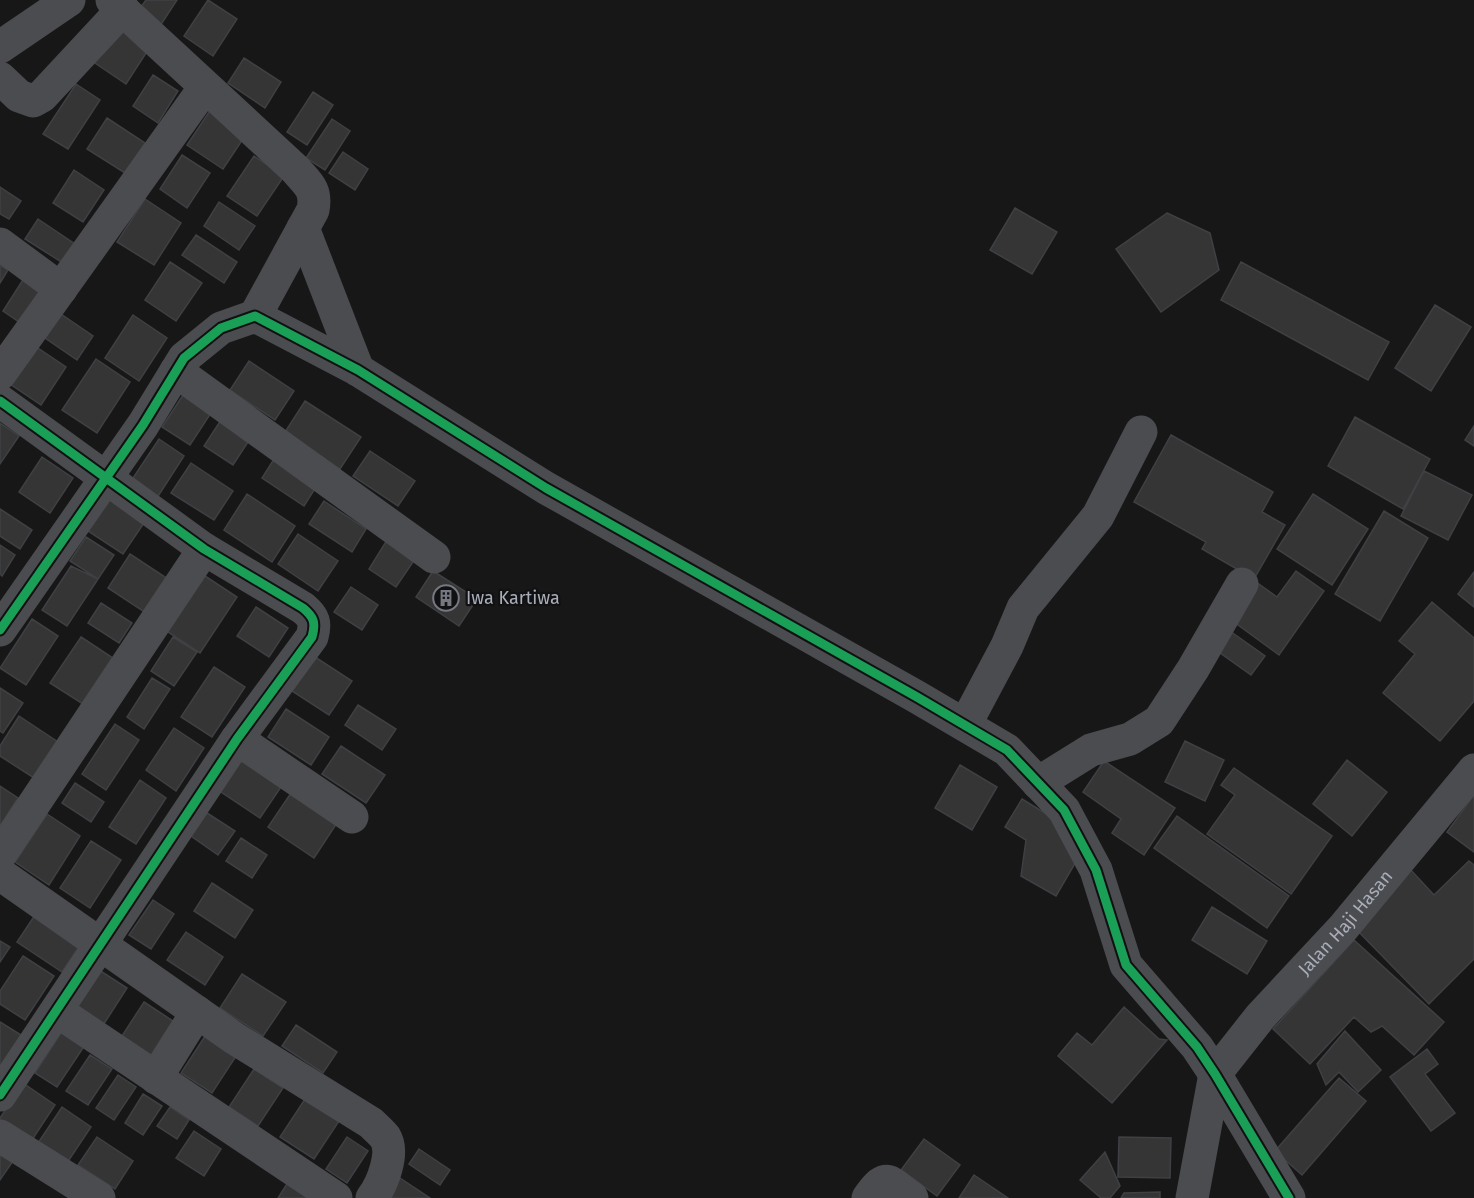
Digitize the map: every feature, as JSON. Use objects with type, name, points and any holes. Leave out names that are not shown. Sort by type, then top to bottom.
[{"type":"street","points":[[0,47],[69,0]]},
{"type":"street","points":[[0,78],[19,96],[33,101],[42,96],[118,4],[295,169],[316,196],[313,210],[255,316],[221,328],[184,358],[143,424],[0,630]]},
{"type":"street","points":[[0,374],[205,87]]},
{"type":"street","points":[[303,228],[358,370]]},
{"type":"street","points":[[0,244],[61,289]]},
{"type":"street","points":[[255,316],[358,370],[546,488],[1007,750],[1064,810],[1096,870],[1126,965],[1197,1047],[1289,1198]]},
{"type":"street","points":[[176,371],[434,556]]},
{"type":"street","points":[[0,401],[204,549],[303,608],[312,615],[315,625],[312,637],[237,739],[0,1095]]},
{"type":"street","points":[[965,726],[1007,646],[1023,608],[1098,516],[1141,432]]},
{"type":"street","points":[[0,855],[204,549]]},
{"type":"street","points":[[1038,783],[1091,750],[1130,739],[1159,721],[1193,669],[1242,584]]},
{"type":"street","points":[[237,739],[352,817]]},
{"type":"street","name":"Jalan Haji Hasan","points":[[1215,1074],[1260,1017],[1343,928],[1474,770]]},
{"type":"street","points":[[0,874],[234,1038],[371,1123],[386,1139],[389,1156],[372,1198]]},
{"type":"street","points":[[57,1011],[336,1198]]},
{"type":"street","points":[[156,1078],[197,1012]]},
{"type":"street","points":[[1192,1198],[1215,1074]]},
{"type":"street","points":[[0,1136],[99,1198]]},
{"type":"street","points":[[868,1198],[883,1181],[888,1181],[912,1198]]},
{"type":"building","points":[[146,0],[177,0],[160,26],[138,11]]},
{"type":"building","points":[[208,0],[237,19],[213,56],[184,36]]},
{"type":"building","points":[[116,24],[150,47],[126,84],[92,61]]},
{"type":"building","points":[[244,58],[281,82],[265,108],[228,83]]},
{"type":"building","points":[[153,75],[178,91],[158,123],[133,106]]},
{"type":"building","points":[[76,84],[100,100],[68,149],[43,134]]},
{"type":"building","points":[[313,92],[333,105],[307,145],[287,132]]},
{"type":"building","points":[[211,109],[247,133],[223,169],[187,145]]},
{"type":"building","points":[[107,118],[145,143],[125,173],[87,149]]},
{"type":"building","points":[[332,119],[350,131],[325,170],[306,158]]},
{"type":"building","points":[[343,152],[368,169],[355,190],[329,173]]},
{"type":"building","points":[[182,155],[210,173],[187,208],[160,189]]},
{"type":"building","points":[[254,156],[284,176],[257,216],[227,196]]},
{"type":"building","points":[[74,170],[104,190],[83,222],[53,203]]},
{"type":"building","points":[[0,187],[21,201],[9,219],[0,214]]},
{"type":"building","points":[[145,199],[181,223],[154,265],[117,242]]},
{"type":"building","points":[[219,202],[255,226],[239,250],[204,226]]},
{"type":"building","points":[[1015,208],[1057,232],[1032,274],[990,250]]},
{"type":"building","points":[[1167,213],[1210,233],[1219,270],[1161,312],[1116,249]]},
{"type":"building","points":[[38,219],[75,244],[63,263],[25,239]]},
{"type":"building","points":[[196,235],[237,262],[224,283],[182,255]]},
{"type":"building","points":[[170,262],[202,283],[176,321],[145,300]]},
{"type":"building","points":[[1241,262],[1389,342],[1368,380],[1221,300]]},
{"type":"building","points":[[0,265],[8,270],[0,283]]},
{"type":"building","points":[[26,275],[46,288],[22,324],[3,311]]},
{"type":"building","points":[[1435,305],[1471,327],[1431,391],[1395,368]]},
{"type":"building","points":[[61,314],[93,336],[77,360],[45,338]]},
{"type":"building","points":[[133,315],[167,338],[139,381],[105,358]]},
{"type":"building","points":[[35,346],[66,367],[41,405],[10,384]]},
{"type":"building","points":[[96,359],[130,382],[97,433],[62,410]]},
{"type":"building","points":[[249,361],[294,391],[275,420],[230,390]]},
{"type":"building","points":[[183,395],[211,413],[190,445],[162,427]]},
{"type":"building","points":[[305,401],[361,437],[340,469],[285,432]]},
{"type":"building","points":[[1355,417],[1430,459],[1403,509],[1328,466]]},
{"type":"building","points":[[221,420],[250,439],[233,465],[204,446]]},
{"type":"building","points":[[0,423],[19,436],[0,464]]},
{"type":"building","points":[[1474,426],[1474,446],[1465,440]]},
{"type":"building","points":[[1171,435],[1273,492],[1262,512],[1285,525],[1254,579],[1202,549],[1206,542],[1134,502]]},
{"type":"building","points":[[159,439],[184,456],[155,501],[129,484]]},
{"type":"building","points":[[370,451],[415,481],[398,506],[353,476]]},
{"type":"building","points":[[42,457],[73,478],[50,513],[19,492]]},
{"type":"building","points":[[274,459],[316,487],[304,506],[262,478]]},
{"type":"building","points":[[191,463],[233,491],[214,520],[171,493]]},
{"type":"building","points":[[1424,471],[1472,495],[1448,540],[1401,516]]},
{"type":"building","points":[[247,494],[295,526],[272,562],[224,530]]},
{"type":"building","points":[[1313,494],[1368,529],[1332,585],[1277,549]]},
{"type":"building","points":[[110,497],[146,520],[123,554],[88,531]]},
{"type":"building","points":[[324,501],[366,529],[352,552],[309,524]]},
{"type":"building","points":[[0,509],[32,530],[20,549],[0,536]]},
{"type":"building","points":[[1384,511],[1428,538],[1380,621],[1335,594]]},
{"type":"building","points":[[298,534],[338,561],[318,591],[278,564]]},
{"type":"building","points":[[86,537],[114,555],[98,579],[70,561]]},
{"type":"building","points":[[387,540],[415,559],[396,587],[369,569]]},
{"type":"building","points":[[0,545],[15,555],[2,576],[0,574]]},
{"type":"building","points":[[130,554],[168,579],[146,613],[108,588]]},
{"type":"building","points":[[71,566],[98,579],[67,626],[42,610]]},
{"type":"building","name":"Iwa Kartiwa","points":[[433,571],[477,599],[459,626],[416,597]]},
{"type":"building","points":[[1296,571],[1324,591],[1279,655],[1230,619],[1256,582],[1277,597]]},
{"type":"building","points":[[1474,572],[1474,607],[1458,594]]},
{"type":"building","points":[[202,574],[237,597],[200,653],[165,630]]},
{"type":"building","points":[[351,587],[378,605],[362,630],[334,612]]},
{"type":"building","points":[[1432,602],[1474,638],[1474,701],[1440,741],[1383,693],[1415,654],[1399,641]]},
{"type":"building","points":[[101,603],[132,623],[119,643],[88,623]]},
{"type":"building","points":[[256,607],[288,628],[269,657],[237,636]]},
{"type":"building","points":[[32,619],[58,636],[26,685],[0,668]]},
{"type":"building","points":[[1230,631],[1265,656],[1251,675],[1216,650]]},
{"type":"building","points":[[81,637],[116,660],[86,706],[50,683]]},
{"type":"building","points":[[173,637],[197,652],[174,686],[151,671]]},
{"type":"building","points":[[315,657],[352,681],[329,715],[292,691]]},
{"type":"building","points":[[214,667],[245,687],[212,737],[181,717]]},
{"type":"building","points":[[152,678],[170,689],[144,729],[127,717]]},
{"type":"building","points":[[0,688],[23,703],[3,733],[0,731]]},
{"type":"building","points":[[358,705],[396,729],[382,750],[345,725]]},
{"type":"building","points":[[286,709],[329,737],[311,765],[268,737]]},
{"type":"building","points":[[19,716],[58,742],[34,778],[0,756],[0,746]]},
{"type":"building","points":[[115,724],[139,740],[106,790],[82,774]]},
{"type":"building","points":[[174,728],[204,748],[176,791],[146,770]]},
{"type":"building","points":[[1185,741],[1224,760],[1205,801],[1165,782]]},
{"type":"building","points":[[341,746],[385,775],[366,803],[322,774]]},
{"type":"building","points":[[241,756],[283,784],[260,818],[218,790]]},
{"type":"building","points":[[1347,760],[1387,792],[1352,836],[1313,804]]},
{"type":"building","points":[[1104,761],[1175,808],[1144,855],[1112,833],[1121,819],[1083,792]]},
{"type":"building","points":[[960,765],[997,787],[972,830],[935,808]]},
{"type":"building","points":[[1234,768],[1332,836],[1291,894],[1207,834],[1235,795],[1221,785]]},
{"type":"building","points":[[140,780],[166,798],[136,844],[109,827]]},
{"type":"building","points":[[75,783],[104,802],[91,822],[62,803]]},
{"type":"building","points":[[0,786],[18,798],[0,826]]},
{"type":"building","points":[[291,793],[337,823],[314,858],[268,827]]},
{"type":"building","points":[[1474,795],[1474,852],[1447,832]]},
{"type":"building","points":[[1022,799],[1063,824],[1077,860],[1056,896],[1021,876],[1026,840],[1005,827]]},
{"type":"building","points":[[207,813],[235,831],[218,855],[191,836]]},
{"type":"building","points":[[47,814],[80,836],[49,885],[15,862]]},
{"type":"building","points":[[1177,816],[1289,896],[1267,928],[1154,848]]},
{"type":"building","points":[[241,838],[267,855],[252,878],[226,861]]},
{"type":"building","points":[[91,841],[121,860],[90,908],[60,888]]},
{"type":"building","points":[[1469,861],[1474,865],[1474,959],[1429,1004],[1352,925],[1409,868],[1434,895]]},
{"type":"building","points":[[212,883],[253,910],[235,938],[194,911]]},
{"type":"building","points":[[153,900],[174,914],[151,949],[129,935]]},
{"type":"building","points":[[1212,907],[1267,941],[1247,974],[1192,940]]},
{"type":"building","points":[[35,915],[80,945],[62,972],[17,942]]},
{"type":"building","points":[[186,932],[223,957],[205,985],[167,960]]},
{"type":"building","points":[[1354,940],[1444,1022],[1414,1055],[1382,1026],[1371,1032],[1354,1017],[1310,1064],[1273,1029]]},
{"type":"building","points":[[0,941],[10,947],[0,962]]},
{"type":"building","points":[[23,956],[54,976],[25,1020],[0,1004],[0,991]]},
{"type":"building","points":[[99,970],[127,988],[100,1030],[72,1011]]},
{"type":"building","points":[[242,974],[286,1002],[263,1036],[220,1008]]},
{"type":"building","points":[[144,1002],[173,1021],[149,1058],[120,1039]]},
{"type":"building","points":[[1124,1007],[1159,1039],[1167,1040],[1112,1103],[1058,1056],[1077,1033],[1092,1045]]},
{"type":"building","points":[[0,1022],[21,1035],[0,1066]]},
{"type":"building","points":[[296,1025],[337,1052],[323,1073],[282,1046]]},
{"type":"building","points":[[63,1030],[85,1045],[57,1087],[35,1073]]},
{"type":"building","points":[[209,1030],[240,1050],[212,1093],[181,1073]]},
{"type":"building","points":[[1345,1031],[1381,1070],[1358,1092],[1339,1072],[1326,1085],[1317,1064]]},
{"type":"building","points":[[1427,1049],[1438,1064],[1425,1074],[1455,1113],[1431,1131],[1390,1077]]},
{"type":"building","points":[[90,1055],[112,1069],[88,1105],[66,1091]]},
{"type":"building","points":[[254,1069],[283,1088],[258,1126],[229,1107]]},
{"type":"building","points":[[118,1075],[136,1087],[114,1120],[96,1108]]},
{"type":"building","points":[[1339,1078],[1366,1101],[1302,1175],[1275,1151]]},
{"type":"building","points":[[23,1083],[55,1105],[30,1143],[0,1123],[0,1118]]},
{"type":"building","points":[[143,1094],[162,1106],[143,1135],[125,1123]]},
{"type":"building","points":[[305,1099],[339,1121],[314,1159],[280,1137]]},
{"type":"building","points":[[62,1107],[91,1127],[67,1163],[38,1143]]},
{"type":"building","points":[[170,1107],[189,1120],[177,1139],[157,1126]]},
{"type":"building","points":[[194,1131],[221,1149],[204,1176],[176,1158]]},
{"type":"building","points":[[97,1137],[133,1161],[115,1189],[78,1165]]},
{"type":"building","points":[[347,1137],[368,1151],[347,1183],[326,1169]]},
{"type":"building","points":[[1119,1137],[1171,1138],[1170,1178],[1118,1177]]},
{"type":"building","points":[[924,1139],[960,1165],[937,1196],[901,1170]]},
{"type":"building","points":[[419,1149],[450,1170],[440,1185],[409,1164]]},
{"type":"building","points":[[0,1152],[13,1161],[0,1180]]},
{"type":"building","points":[[1105,1152],[1120,1186],[1110,1198],[1101,1198],[1080,1180]]},
{"type":"building","points":[[974,1175],[1008,1198],[959,1198]]},
{"type":"building","points":[[400,1178],[430,1198],[386,1198]]},
{"type":"building","points":[[290,1179],[315,1198],[278,1198]]},
{"type":"building","points":[[1160,1192],[1160,1198],[1121,1198],[1124,1193]]},
{"type":"cycle path","points":[[0,630],[143,425],[184,358],[221,328],[255,316],[358,370],[546,488],[1007,750],[1064,810],[1096,870],[1126,965],[1197,1047],[1289,1198]]},
{"type":"cycle path","points":[[0,401],[204,549],[303,608],[312,617],[314,628],[312,637],[237,739],[0,1095]]},
{"type":"place","name":"Iwa Kartiwa","points":[[446,598]]}]
